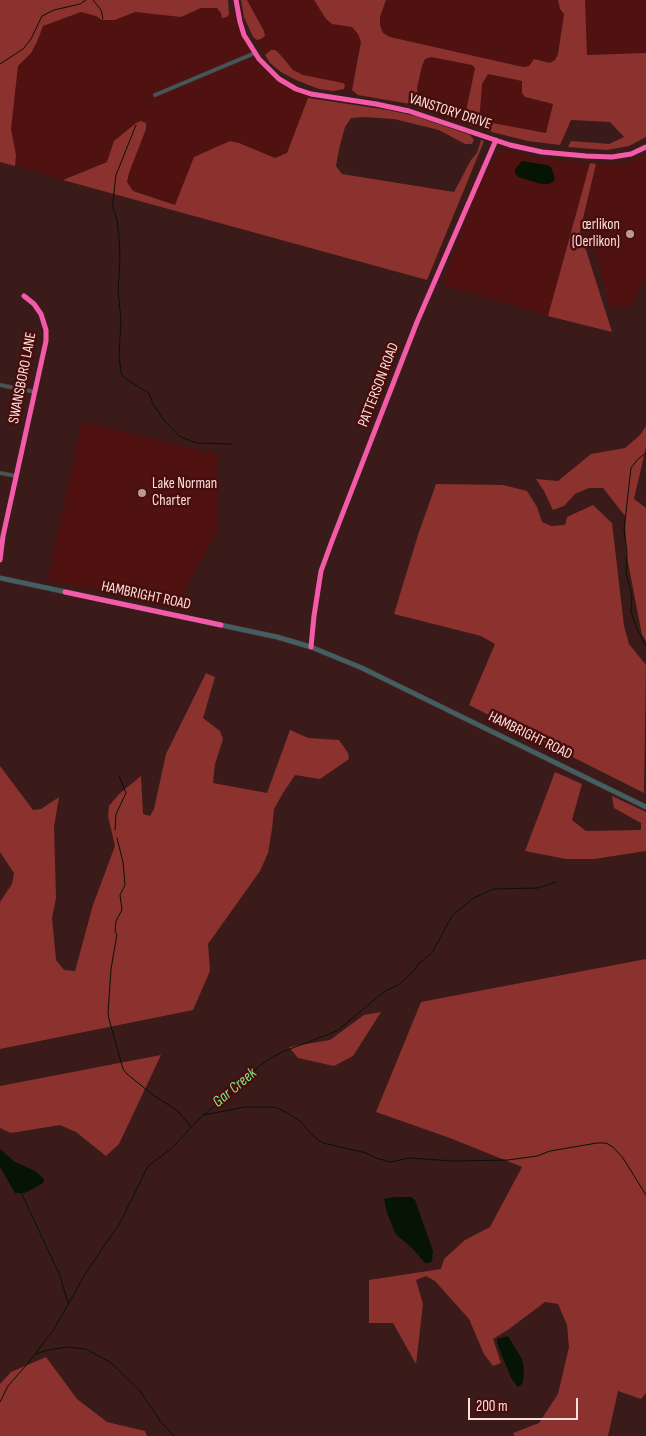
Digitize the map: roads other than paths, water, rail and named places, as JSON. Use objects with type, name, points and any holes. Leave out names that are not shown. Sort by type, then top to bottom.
[{"type":"main road","name":"HAMBRIGHT ROAD","points":[[0,578],[277,637],[312,647],[362,668],[646,806]]},
{"type":"street","name":"VANSTORY DRIVE","points":[[236,0],[242,29],[255,53],[273,74],[300,90],[324,97],[410,111],[518,147],[542,152],[597,157],[625,155],[646,147]]},
{"type":"street","points":[[155,96],[255,53]]},
{"type":"street","name":"PATTERSON ROAD","points":[[312,647],[314,616],[320,580],[332,541],[416,322],[496,140]]},
{"type":"street","name":"SWANSBORO LANE","points":[[0,560],[3,536],[46,341],[43,318],[31,301],[24,296]]},
{"type":"street","points":[[0,385],[35,392]]},
{"type":"street","points":[[0,473],[16,476]]},
{"type":"waterway","points":[[0,64],[23,49],[31,39],[42,16],[54,10],[80,4],[86,0]]},
{"type":"waterway","points":[[93,0],[101,10],[103,19]]},
{"type":"waterway","points":[[136,125],[116,175],[113,201],[117,220],[120,258],[118,291],[121,320],[119,355],[121,373],[129,381],[149,393],[153,404],[163,419],[179,436],[196,443],[231,444]]},
{"type":"waterway","points":[[646,453],[631,468],[624,530],[627,552],[626,573],[632,596],[631,611],[636,627],[646,646]]},
{"type":"waterway","points":[[115,830],[116,814],[126,793],[119,776]]},
{"type":"waterway","points":[[117,838],[123,862],[125,885],[120,895],[122,910],[116,921],[115,932],[117,934],[111,969],[109,1019],[123,1069],[153,1095],[178,1111],[191,1127]]},
{"type":"waterway","name":"Gar Creek","points":[[0,1402],[8,1386],[54,1329],[87,1271],[120,1223],[148,1166],[172,1148],[197,1121],[224,1097],[243,1085],[258,1067],[282,1052],[337,1031],[385,991],[398,985],[413,972],[418,964],[432,953],[452,916],[472,899],[493,889],[538,888],[556,882]]},
{"type":"waterway","points":[[204,1115],[245,1107],[275,1107],[293,1116],[323,1143],[366,1153],[390,1162],[409,1158],[453,1161],[508,1160],[537,1156],[550,1151],[606,1143],[613,1147],[623,1158],[646,1195]]},
{"type":"waterway","points":[[21,1192],[60,1276],[68,1303]]},
{"type":"waterway","points":[[36,1354],[68,1347],[86,1349],[110,1362],[140,1391],[161,1422],[174,1436]]},
{"type":"place","name":"œrlikon (Oerlikon)","points":[[630,234]]},
{"type":"place","name":"Lake Norman Charter","points":[[142,493]]}]
